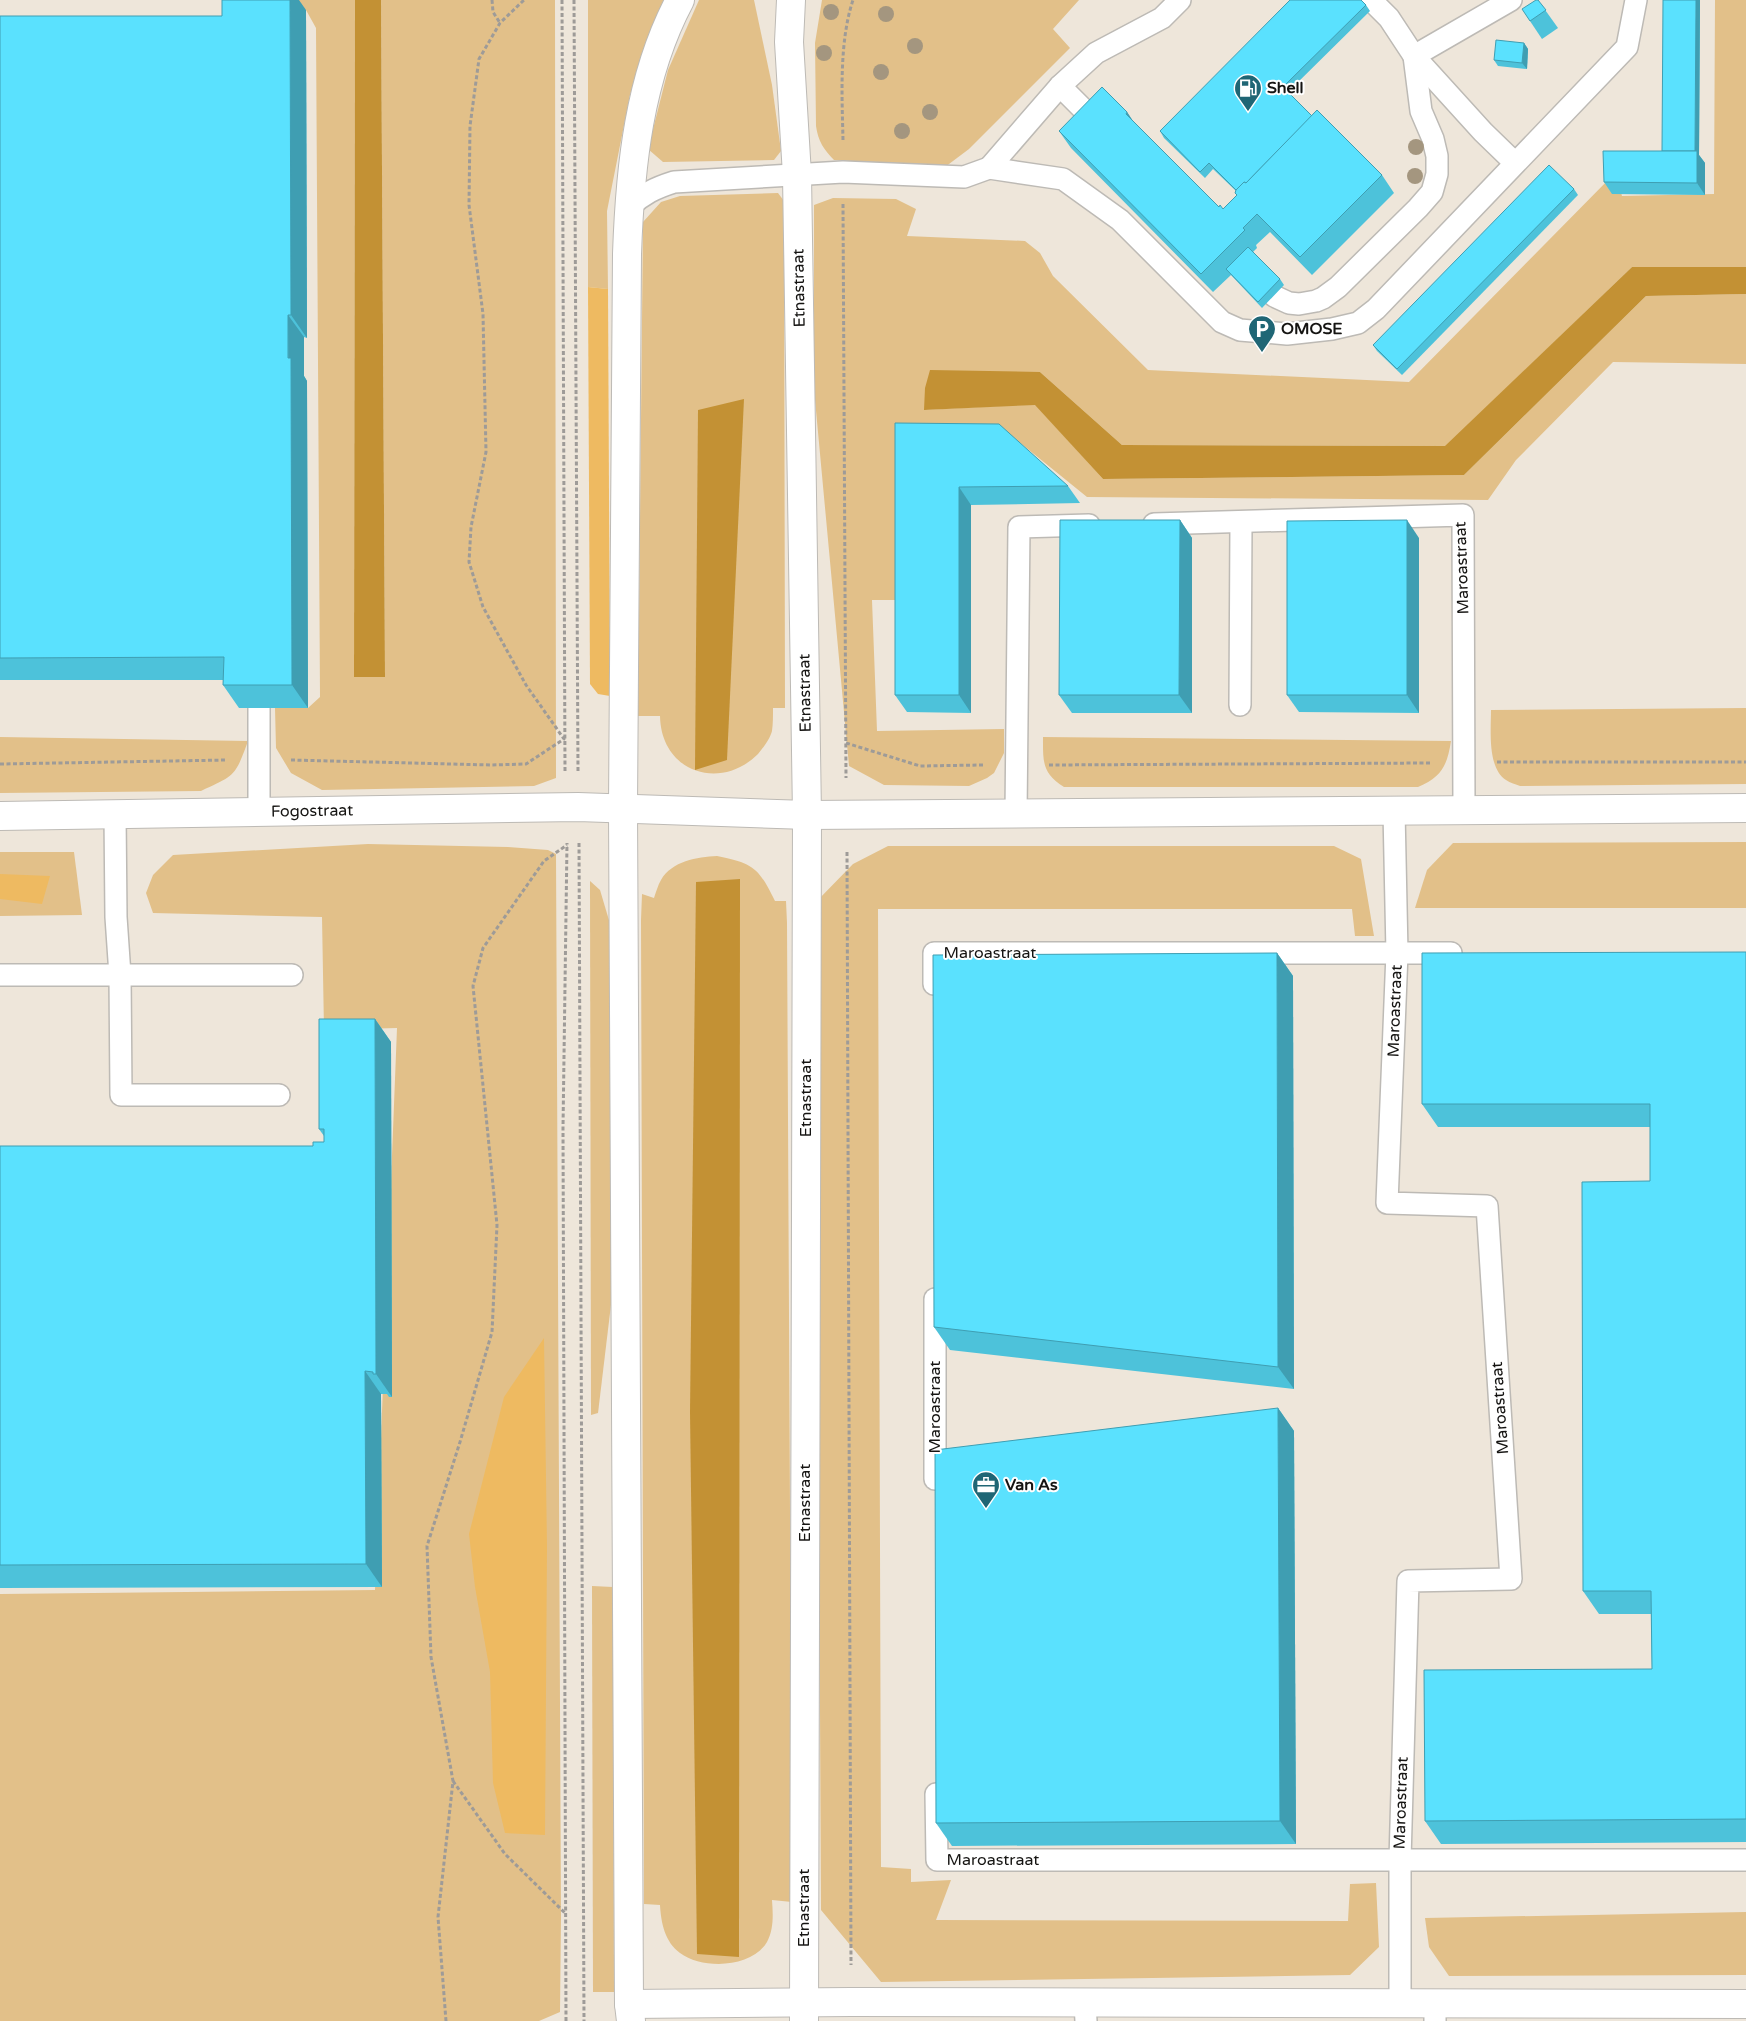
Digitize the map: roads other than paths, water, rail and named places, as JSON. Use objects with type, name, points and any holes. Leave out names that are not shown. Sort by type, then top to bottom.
[{"type":"street","points":[[680,0],[665,29],[640,115],[629,207],[623,808],[630,2013],[804,2012],[851,2002],[1085,2012],[1400,2003],[1435,2012],[1746,2004]]},
{"type":"street","name":"Etnastraat","points":[[791,0],[789,42],[797,175],[807,816],[804,2012]]},
{"type":"street","name":"Fogostraat","points":[[0,816],[623,808],[807,816]]},
{"type":"street","points":[[807,816],[1746,808]]},
{"type":"lane","points":[[989,168],[1060,86],[1096,53],[1162,18],[1180,0]]},
{"type":"lane","points":[[1371,0],[1389,18],[1414,56],[1483,132],[1515,163]]},
{"type":"lane","points":[[1414,56],[1511,0]]},
{"type":"lane","points":[[629,207],[643,194],[656,187],[674,182],[843,172],[964,177],[989,168],[1063,179],[1120,220],[1222,322],[1240,330],[1287,334],[1332,329],[1358,323],[1376,309],[1627,47],[1636,0]]},
{"type":"lane","points":[[1274,296],[1289,303],[1299,304],[1323,298],[1338,286],[1432,192],[1437,174],[1434,139],[1421,111],[1414,56]]},
{"type":"lane","points":[[1060,86],[1096,122]]},
{"type":"lane","name":"Maroastraat","points":[[1134,524],[1463,515],[1464,810]]},
{"type":"lane","points":[[1240,522],[1240,705]]},
{"type":"lane","points":[[1016,814],[1018,527],[1105,525]]},
{"type":"lane","points":[[259,708],[259,812]]},
{"type":"lane","name":"Maroastraat","points":[[1394,811],[1397,953],[1387,1203],[1487,1206],[1510,1578],[1408,1582],[1400,1860],[1400,2003]]},
{"type":"lane","points":[[115,814],[116,917],[120,976],[121,1095],[279,1095]]},
{"type":"lane","name":"Maroastraat","points":[[934,1003],[934,954],[1467,953]]},
{"type":"lane","points":[[0,975],[292,975]]},
{"type":"lane","name":"Maroastraat","points":[[935,1282],[936,1502]]},
{"type":"lane","name":"Maroastraat","points":[[936,1771],[937,1860],[1746,1860]]},
{"type":"place","name":"Shell","points":[[1248,112]]},
{"type":"place","name":"OMOSE","points":[[1262,353]]},
{"type":"place","name":"Van As","points":[[986,1509]]}]
